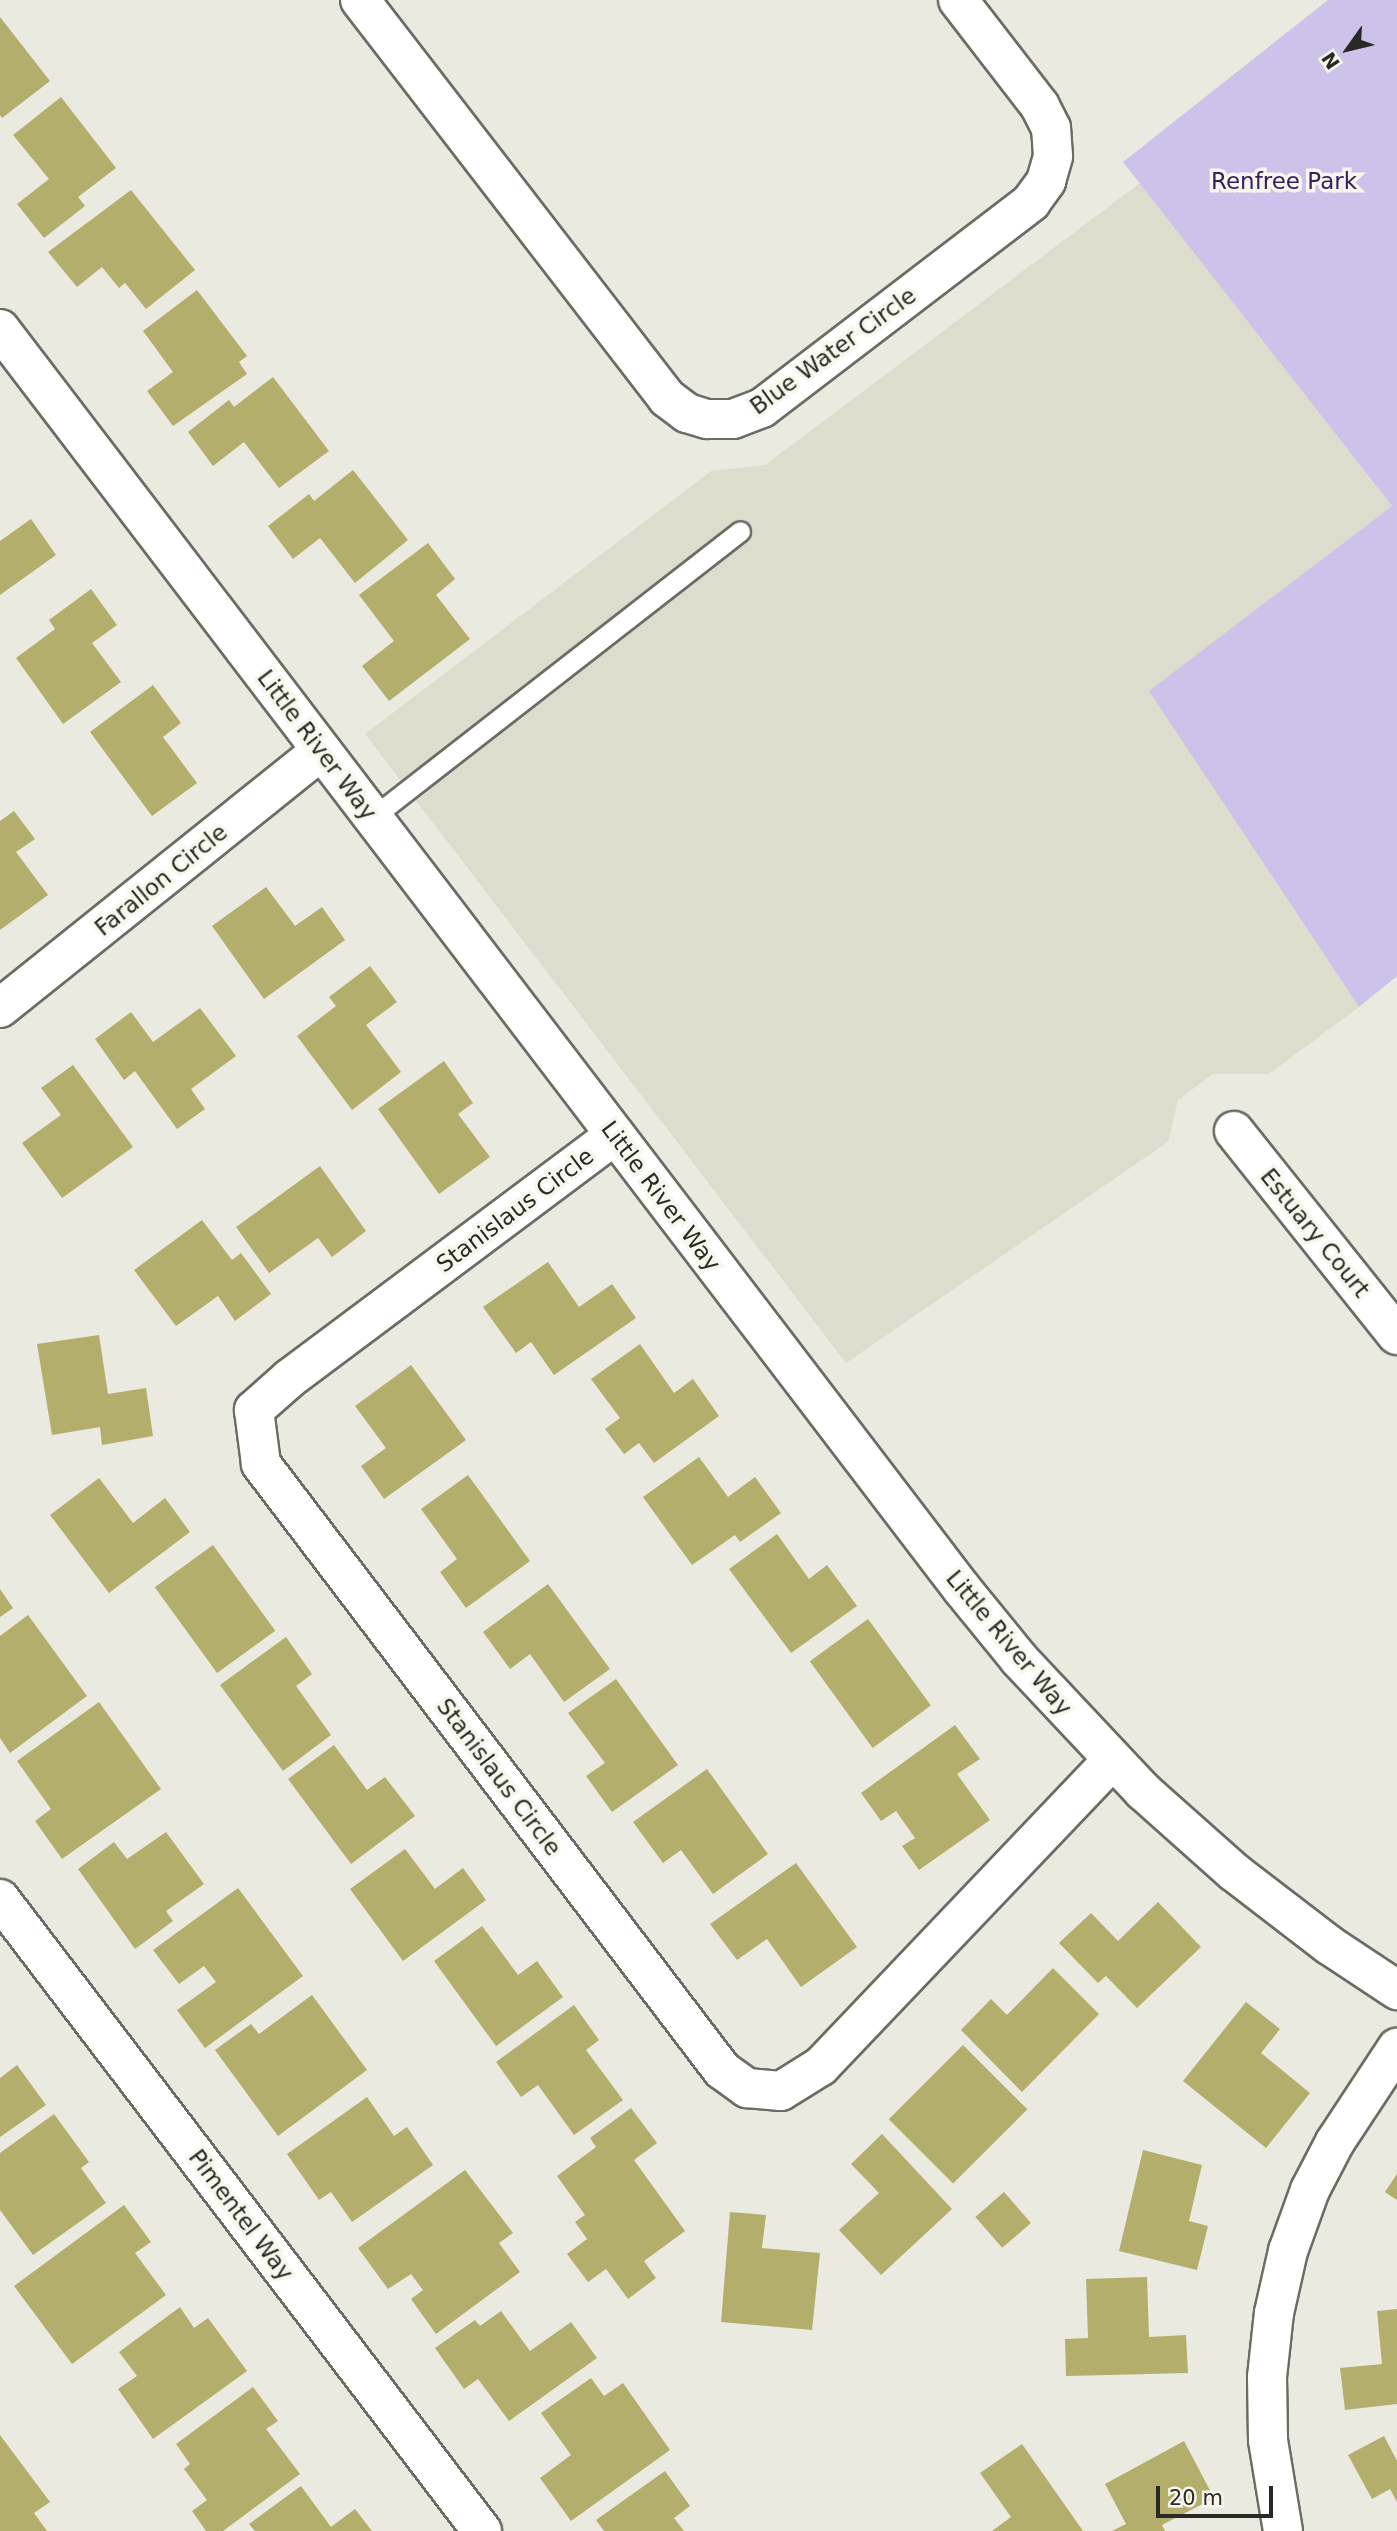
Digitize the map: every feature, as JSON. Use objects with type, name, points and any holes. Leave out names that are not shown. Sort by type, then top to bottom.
[{"type":"street","name":"Blue Water Circle","points":[[360,0],[667,398],[687,412],[707,419],[733,419],[762,408],[1031,202],[1046,181],[1054,156],[1051,128],[1040,106],[958,0]]},
{"type":"street","name":"Little River Way","points":[[0,329],[962,1589],[1019,1659],[1112,1760],[1234,1872],[1329,1945],[1397,1990]]},
{"type":"street","name":"Farallon Circle","points":[[0,1008],[321,751]]},
{"type":"street","name":"Estuary Court","points":[[1234,1131],[1397,1335]]},
{"type":"street","name":"Stanislaus Circle","points":[[615,1135],[289,1379],[254,1410],[261,1464],[722,2070],[747,2088],[781,2091],[821,2066],[1112,1760]]},
{"type":"street","name":"Pimentel Way","points":[[0,1899],[482,2531]]},
{"type":"street","points":[[1283,2531],[1268,2440],[1267,2377],[1274,2313],[1288,2250],[1310,2190],[1335,2142],[1397,2048]]},
{"type":"lane","points":[[373,817],[740,531]]},
{"type":"shaded area","points":[[1140,183],[1392,506],[1150,691],[1359,1007],[1269,1074],[1213,1074],[1178,1100],[1168,1142],[846,1363],[365,734],[711,471],[765,465]]},
{"type":"green space","name":"Renfree Park","points":[[1328,0],[1397,0],[1397,976],[1359,1007],[1149,691],[1392,506],[1123,162]]},
{"type":"building","points":[[0,17],[50,81],[2,118],[0,115]]},
{"type":"building","points":[[61,97],[116,168],[78,197],[85,206],[44,238],[17,204],[49,179],[13,135]]},
{"type":"building","points":[[131,190],[195,270],[146,309],[125,283],[119,288],[102,267],[77,287],[48,252]]},
{"type":"building","points":[[197,290],[247,356],[239,362],[247,374],[173,426],[147,391],[173,372],[143,331]]},
{"type":"building","points":[[273,377],[329,451],[279,488],[244,442],[213,466],[188,432],[229,400],[234,407]]},
{"type":"building","points":[[353,470],[408,540],[355,583],[320,538],[293,559],[268,526],[309,494],[314,501]]},
{"type":"building","points":[[31,519],[56,555],[0,595],[0,541]]},
{"type":"building","points":[[428,543],[455,579],[436,595],[470,639],[389,701],[362,666],[394,641],[359,595]]},
{"type":"building","points":[[91,589],[117,625],[92,643],[121,682],[63,724],[16,658],[55,629],[49,620]]},
{"type":"building","points":[[153,685],[181,723],[163,737],[197,783],[152,816],[90,732]]},
{"type":"building","points":[[14,811],[35,839],[16,852],[48,895],[0,930],[0,821]]},
{"type":"building","points":[[266,887],[295,926],[322,907],[345,940],[264,999],[212,926]]},
{"type":"building","points":[[370,966],[397,1002],[366,1025],[401,1072],[352,1110],[297,1036],[336,1006],[329,997]]},
{"type":"building","points":[[200,1008],[236,1056],[191,1089],[205,1109],[177,1129],[135,1071],[124,1080],[95,1039],[131,1012],[153,1042]]},
{"type":"building","points":[[444,1061],[473,1103],[458,1114],[490,1157],[439,1194],[378,1109]]},
{"type":"building","points":[[73,1065],[133,1147],[62,1198],[22,1143],[61,1115],[41,1088]]},
{"type":"building","points":[[320,1166],[366,1231],[332,1257],[318,1238],[269,1273],[236,1227]]},
{"type":"building","points":[[202,1220],[232,1260],[241,1253],[271,1294],[235,1321],[218,1296],[176,1326],[134,1270]]},
{"type":"building","points":[[548,1262],[579,1307],[612,1284],[636,1318],[554,1375],[531,1342],[516,1353],[483,1307]]},
{"type":"building","points":[[99,1335],[108,1394],[146,1388],[153,1436],[102,1445],[100,1427],[52,1435],[37,1344]]},
{"type":"building","points":[[640,1344],[674,1393],[693,1379],[719,1416],[654,1463],[639,1443],[624,1454],[605,1429],[620,1418],[591,1379]]},
{"type":"building","points":[[411,1365],[466,1440],[384,1499],[361,1466],[386,1448],[355,1406]]},
{"type":"building","points":[[699,1457],[728,1497],[755,1477],[781,1513],[740,1542],[735,1535],[692,1565],[643,1497]]},
{"type":"building","points":[[468,1475],[530,1561],[466,1608],[440,1572],[457,1559],[421,1509]]},
{"type":"building","points":[[99,1478],[133,1523],[165,1498],[190,1532],[109,1593],[50,1515]]},
{"type":"building","points":[[777,1534],[809,1579],[827,1565],[857,1606],[791,1653],[729,1569]]},
{"type":"building","points":[[213,1545],[275,1631],[217,1673],[155,1587]]},
{"type":"building","points":[[548,1584],[610,1669],[564,1702],[530,1654],[510,1669],[483,1632]]},
{"type":"building","points":[[0,1589],[13,1608],[0,1617]]},
{"type":"building","points":[[28,1615],[87,1696],[10,1753],[0,1738],[0,1636]]},
{"type":"building","points":[[868,1619],[931,1706],[873,1748],[810,1661]]},
{"type":"building","points":[[286,1637],[312,1674],[296,1686],[331,1735],[283,1771],[220,1685]]},
{"type":"building","points":[[616,1679],[678,1765],[612,1812],[586,1776],[605,1763],[568,1713]]},
{"type":"building","points":[[99,1702],[161,1789],[62,1859],[35,1821],[51,1809],[17,1761]]},
{"type":"building","points":[[955,1725],[980,1759],[957,1774],[990,1820],[919,1870],[902,1846],[915,1838],[896,1811],[881,1821],[861,1793]]},
{"type":"building","points":[[334,1745],[367,1790],[385,1777],[415,1816],[351,1864],[288,1779]]},
{"type":"building","points":[[707,1769],[768,1854],[713,1894],[681,1850],[663,1863],[633,1822]]},
{"type":"building","points":[[166,1832],[204,1884],[166,1911],[173,1921],[135,1949],[78,1869],[114,1842],[127,1859]]},
{"type":"building","points":[[405,1849],[435,1889],[463,1868],[486,1900],[403,1961],[350,1889]]},
{"type":"building","points":[[796,1863],[857,1947],[801,1987],[767,1939],[737,1960],[710,1924]]},
{"type":"building","points":[[238,1888],[303,1976],[205,2048],[177,2010],[216,1982],[204,1966],[179,1984],[153,1950]]},
{"type":"building","points":[[1158,1902],[1201,1947],[1137,2008],[1106,1976],[1098,1983],[1059,1943],[1091,1913],[1118,1941]]},
{"type":"building","points":[[482,1926],[518,1975],[537,1961],[563,1997],[496,2046],[434,1961]]},
{"type":"building","points":[[1053,1968],[1099,2014],[1022,2092],[961,2030],[991,1999],[1007,2015]]},
{"type":"building","points":[[312,1995],[367,2070],[278,2136],[215,2050],[251,2024],[259,2034]]},
{"type":"building","points":[[1246,2002],[1280,2029],[1261,2053],[1310,2093],[1266,2148],[1183,2081]]},
{"type":"building","points":[[574,2005],[599,2040],[586,2050],[623,2100],[574,2135],[538,2085],[521,2097],[496,2062]]},
{"type":"building","points":[[963,2045],[1027,2109],[953,2184],[889,2119]]},
{"type":"building","points":[[17,2065],[46,2105],[0,2137],[0,2078]]},
{"type":"building","points":[[367,2097],[394,2136],[407,2127],[433,2165],[352,2222],[331,2192],[319,2200],[287,2154]]},
{"type":"building","points":[[631,2108],[657,2143],[634,2160],[685,2231],[644,2261],[656,2278],[628,2299],[606,2269],[588,2282],[567,2254],[587,2239],[575,2222],[585,2215],[557,2176],[596,2147],[590,2138]]},
{"type":"building","points":[[54,2114],[89,2162],[81,2168],[106,2203],[33,2255],[0,2210],[0,2153]]},
{"type":"building","points":[[882,2134],[952,2209],[881,2275],[839,2230],[879,2193],[851,2164]]},
{"type":"building","points":[[1143,2150],[1202,2165],[1189,2221],[1208,2226],[1197,2270],[1119,2251]]},
{"type":"building","points":[[465,2170],[513,2233],[499,2243],[520,2272],[436,2334],[411,2299],[423,2290],[411,2274],[388,2289],[358,2248]]},
{"type":"building","points":[[1397,2174],[1397,2200],[1385,2192]]},
{"type":"building","points":[[1004,2192],[1031,2223],[1002,2248],[975,2217]]},
{"type":"building","points":[[124,2205],[151,2242],[135,2253],[166,2295],[72,2364],[14,2286]]},
{"type":"building","points":[[730,2212],[766,2215],[762,2248],[820,2253],[812,2330],[721,2322]]},
{"type":"building","points":[[1147,2277],[1149,2337],[1186,2335],[1188,2373],[1066,2376],[1065,2339],[1088,2338],[1086,2279]]},
{"type":"building","points":[[180,2307],[194,2328],[208,2318],[247,2371],[153,2439],[118,2389],[137,2376],[119,2352]]},
{"type":"building","points":[[1397,2309],[1397,2404],[1345,2410],[1340,2368],[1382,2364],[1377,2311]]},
{"type":"building","points":[[501,2311],[530,2351],[571,2322],[597,2358],[509,2421],[478,2379],[464,2389],[435,2348],[475,2320],[480,2326]]},
{"type":"building","points":[[591,2378],[604,2396],[623,2383],[670,2450],[571,2521],[540,2478],[571,2455],[541,2413]]},
{"type":"building","points":[[253,2387],[278,2421],[266,2429],[300,2474],[223,2531],[206,2531],[192,2511],[207,2500],[184,2469],[190,2464],[176,2444]]},
{"type":"building","points":[[0,2435],[50,2502],[34,2513],[47,2531],[0,2531]]},
{"type":"building","points":[[1384,2436],[1397,2461],[1397,2502],[1390,2489],[1372,2499],[1348,2455]]},
{"type":"building","points":[[1184,2441],[1214,2498],[1162,2525],[1165,2531],[1112,2531],[1126,2524],[1105,2484]]},
{"type":"building","points":[[1022,2444],[1083,2531],[992,2531],[1011,2517],[980,2473]]},
{"type":"building","points":[[665,2471],[690,2506],[674,2518],[684,2531],[604,2531],[596,2520]]},
{"type":"building","points":[[301,2486],[331,2527],[355,2509],[372,2531],[255,2531],[249,2524]]}]
